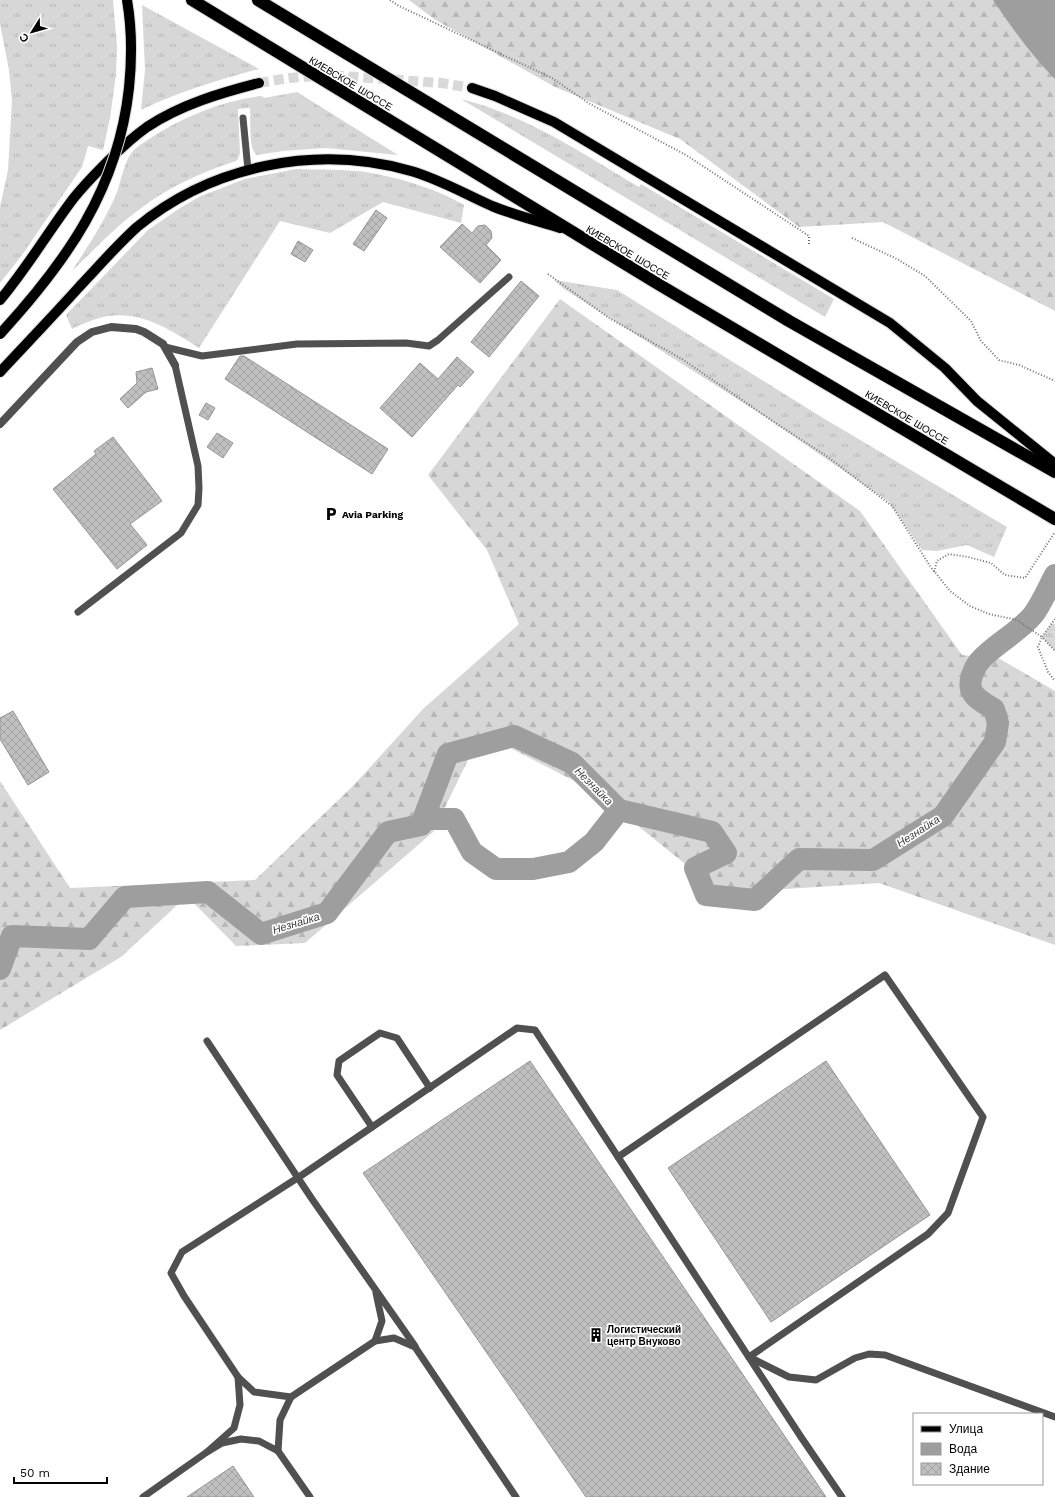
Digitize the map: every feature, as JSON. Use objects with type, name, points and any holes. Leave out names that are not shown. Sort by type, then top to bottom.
[{"type":"highway","name":"КИЕВСКОЕ ШОССЕ","points":[[192,0],[658,284],[1055,519]]},
{"type":"highway","points":[[258,0],[789,321],[1049,463],[1055,472]]},
{"type":"main road","points":[[0,334],[26,305],[66,253],[87,219],[112,163],[125,119],[130,74],[130,26],[127,0]]},
{"type":"main road","points":[[0,300],[26,267],[84,185],[134,137],[157,121],[180,109],[236,89],[259,83]]},
{"type":"main road","points":[[472,88],[495,96],[554,122],[890,323],[945,368],[977,401],[1049,463]]},
{"type":"main road","points":[[0,372],[105,258],[137,228],[164,207],[190,192],[209,183],[248,170],[286,162],[325,160],[364,162],[395,167],[435,180],[500,209],[572,231]]},
{"type":"street","points":[[0,424],[77,342],[92,332],[110,327],[136,329],[151,335],[165,347],[175,365]]},
{"type":"lane","points":[[243,118],[248,170]]},
{"type":"lane","points":[[165,347],[202,356],[296,344],[406,343],[429,346],[438,340],[509,277]]},
{"type":"lane","points":[[78,612],[181,533],[198,505],[198,466],[175,365]]},
{"type":"lane","points":[[618,1157],[885,975],[983,1117],[948,1213],[928,1234],[749,1357]]},
{"type":"lane","points":[[291,1397],[254,1392],[238,1377],[184,1296],[171,1273],[182,1252],[299,1177],[517,1028],[535,1030],[842,1497]]},
{"type":"lane","points":[[372,1127],[337,1075],[338,1061],[380,1033],[397,1038],[430,1088]]},
{"type":"lane","points":[[207,1041],[516,1497]]},
{"type":"lane","points":[[375,1341],[382,1321],[376,1290]]},
{"type":"lane","points":[[278,1451],[280,1420],[291,1397],[375,1341],[394,1338],[415,1347]]},
{"type":"lane","points":[[749,1357],[789,1377],[816,1380],[855,1358],[869,1354],[885,1354],[1055,1416]]},
{"type":"lane","points":[[208,1452],[234,1428],[240,1405],[238,1377]]},
{"type":"lane","points":[[142,1497],[208,1452],[222,1444],[241,1439],[259,1441],[278,1451],[310,1497]]},
{"type":"path","points":[[390,0],[399,6],[552,78],[590,104],[686,155],[809,236],[809,244]]},
{"type":"path","points":[[852,238],[897,259],[925,276],[971,321],[981,341],[999,360],[1055,380]]},
{"type":"path","points":[[548,274],[609,318],[682,359],[777,424],[828,456],[892,506],[912,540],[950,592],[970,606],[989,614],[1017,620],[1042,637],[1055,651]]},
{"type":"path","points":[[934,572],[937,561],[949,554],[991,563],[1005,575],[1025,578],[1055,532]]},
{"type":"path","points":[[1055,619],[1042,637],[1038,647],[1048,672],[1055,681]]},
{"type":"green space","points":[[0,0],[113,0],[117,47],[116,74],[110,118],[103,150],[88,146],[82,167],[22,255],[0,283],[0,207],[8,170],[12,101],[9,70],[0,24]]},
{"type":"green space","points":[[409,0],[1055,0],[1055,311],[883,222],[799,227],[680,139],[555,87],[434,19]]},
{"type":"green space","points":[[142,5],[259,69],[184,92],[141,110],[145,70]]},
{"type":"green space","points":[[297,92],[398,155],[326,148],[283,151],[257,155],[254,152],[251,141],[250,108],[238,109],[240,153],[236,161],[186,181],[151,201],[122,223],[72,271],[96,234],[116,195],[128,159],[132,152],[139,146],[175,124],[217,106],[247,98],[262,96],[264,98]]},
{"type":"green space","points":[[461,99],[508,115],[553,136],[639,187],[641,184],[834,299],[825,317]]},
{"type":"green space","points":[[296,169],[366,172],[417,184],[464,205],[461,223],[383,202],[330,233],[280,221],[199,348],[160,325],[133,317],[119,315],[104,317],[72,329],[66,315],[148,230],[180,208],[201,196],[245,179]]},
{"type":"green space","points":[[554,280],[617,290],[823,418],[1007,527],[994,557],[967,545],[937,551],[922,550],[889,502],[761,414],[564,289]]},
{"type":"green space","points":[[560,299],[860,511],[962,655],[1000,659],[1055,691],[1055,945],[879,883],[721,893],[596,792],[481,733],[433,832],[305,943],[236,946],[187,896],[121,957],[0,1030],[0,781],[70,888],[255,880],[354,785],[423,709],[519,624],[487,550],[428,475]]},
{"type":"green space","points":[[1052,623],[1055,624],[1055,651],[1042,637]]},
{"type":"water","points":[[993,0],[1055,0],[1055,79],[1030,51]]},
{"type":"building","points":[[376,210],[387,218],[364,251],[353,244]]},
{"type":"building","points":[[462,224],[472,233],[478,226],[485,225],[491,231],[492,238],[486,245],[501,260],[480,283],[440,247]]},
{"type":"building","points":[[298,241],[313,250],[305,262],[291,254]]},
{"type":"building","points":[[521,281],[539,296],[489,357],[471,342]]},
{"type":"building","points":[[240,356],[244,356],[388,449],[372,474],[225,379]]},
{"type":"building","points":[[457,357],[474,372],[460,387],[458,385],[412,437],[380,408],[420,363],[438,379]]},
{"type":"building","points":[[152,368],[158,389],[146,392],[128,408],[120,399],[137,383],[136,372]]},
{"type":"building","points":[[206,403],[215,408],[208,420],[199,415]]},
{"type":"building","points":[[217,433],[233,443],[223,458],[207,447]]},
{"type":"building","points":[[113,437],[162,501],[130,524],[147,545],[117,569],[53,489],[96,454],[94,451]]},
{"type":"building","points":[[13,711],[49,772],[28,785],[0,739],[0,718]]},
{"type":"building","name":"Логистический центр Внуково","points":[[530,1061],[826,1497],[586,1497],[363,1173]]},
{"type":"building","points":[[826,1061],[930,1215],[771,1322],[668,1168]]},
{"type":"building","points":[[233,1466],[254,1497],[187,1497]]},
{"type":"waterway","name":"Незнайка","points":[[0,969],[12,936],[89,939],[125,897],[208,892],[261,934],[327,913],[388,832],[421,825],[448,754],[514,736],[572,763],[619,810],[712,832],[726,853],[695,868],[706,895],[755,900],[799,859],[873,860],[943,816],[995,742],[998,723],[994,709],[981,701],[973,693],[971,689],[973,672],[983,657],[1027,622],[1033,615],[1055,575]]},
{"type":"waterway","points":[[424,819],[454,819],[472,852],[496,869],[533,869],[569,862],[594,842],[619,810]]},
{"type":"tunnel","points":[[259,83],[289,78],[329,75],[441,83],[472,88]]},
{"type":"place","name":"Avia Parking","points":[[331,514]]},
{"type":"place","name":"Логистический центр Внуково","points":[[596,1335]]}]
